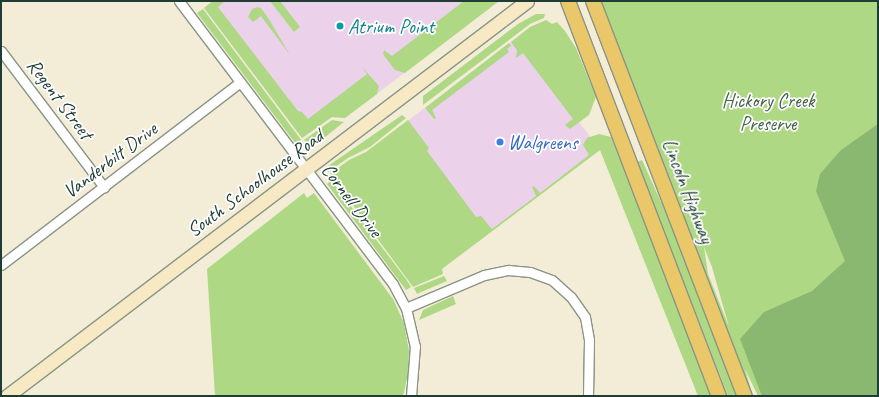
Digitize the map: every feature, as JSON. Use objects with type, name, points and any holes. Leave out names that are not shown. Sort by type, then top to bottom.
[{"type":"main road","points":[[568,1],[719,396]]},
{"type":"main road","name":"Lincoln Highway","points":[[592,1],[745,396]]},
{"type":"street","name":"Cornell Drive","points":[[179,1],[393,284],[406,308],[415,346],[411,396]]},
{"type":"street","name":"South Schoolhouse Road","points":[[8,396],[527,1]]},
{"type":"street","name":"Regent Street","points":[[3,58],[104,187]]},
{"type":"street","name":"Vanderbilt Drive","points":[[1,266],[240,82]]},
{"type":"street","points":[[406,308],[484,275],[508,270],[530,272],[552,280],[570,297],[585,317],[589,340],[588,396]]},
{"type":"shaded area","points":[[213,1],[499,1],[345,118],[332,117],[302,138],[204,8]]},
{"type":"shaded area","points":[[516,38],[600,150],[441,269],[358,159]]},
{"type":"green space","points":[[213,1],[225,1],[218,7],[298,111],[302,112],[308,119],[367,74],[362,67],[379,86],[377,94],[345,118],[332,117],[302,138],[204,8]]},
{"type":"green space","points":[[270,1],[280,1],[300,27],[294,32]]},
{"type":"green space","points":[[464,1],[499,1],[405,73],[395,70],[383,54],[384,50],[392,56]]},
{"type":"green space","name":"Hickory Creek Preserve","points":[[601,1],[878,1],[878,396],[758,396],[745,369],[753,396]],"holes":[[[704,247],[712,267],[729,327],[708,274]]]},
{"type":"green space","points":[[257,7],[261,8],[270,21],[290,55],[261,16],[253,22],[248,17],[252,9]]},
{"type":"green space","points":[[203,9],[299,137],[301,140],[296,144],[197,13]]},
{"type":"green space","points":[[536,14],[545,14],[544,18],[530,24],[423,105],[423,96],[518,24]]},
{"type":"green space","points":[[546,20],[552,24],[557,22],[565,31],[576,48],[596,97],[589,115],[570,129],[565,125],[573,119],[523,53],[516,58],[517,50],[511,42],[530,27]]},
{"type":"green space","points":[[509,43],[511,46],[507,49],[509,52],[432,110],[436,118],[434,119],[425,108]]},
{"type":"green space","points":[[402,115],[406,118],[370,147],[348,158],[328,172],[326,168],[328,166]]},
{"type":"green space","points":[[332,120],[344,122],[314,146],[309,146],[304,140]]},
{"type":"green space","points":[[408,120],[429,148],[427,151],[476,217],[481,216],[492,229],[536,196],[532,187],[534,186],[540,193],[589,155],[583,145],[587,138],[599,134],[611,137],[712,396],[698,396],[600,150],[442,269],[443,274],[413,287],[330,174],[349,160],[366,152]]},
{"type":"green space","points":[[878,124],[878,396],[762,396],[740,339],[764,312],[812,291],[845,261],[816,191],[820,174],[841,150]]},
{"type":"green space","points":[[642,160],[666,213],[737,396],[728,396],[637,162]]},
{"type":"green space","points":[[331,180],[411,287],[406,290],[327,184]]},
{"type":"green space","points":[[304,193],[307,198],[314,193],[393,299],[404,323],[409,351],[408,374],[403,396],[215,396],[207,269]]},
{"type":"green space","points":[[444,276],[447,281],[417,294],[414,288]]},
{"type":"green space","points":[[453,296],[456,304],[419,320],[423,310]]},
{"type":"place","name":"Atrium Point","points":[[340,26]]},
{"type":"place","name":"Walgreens","points":[[500,142]]}]
